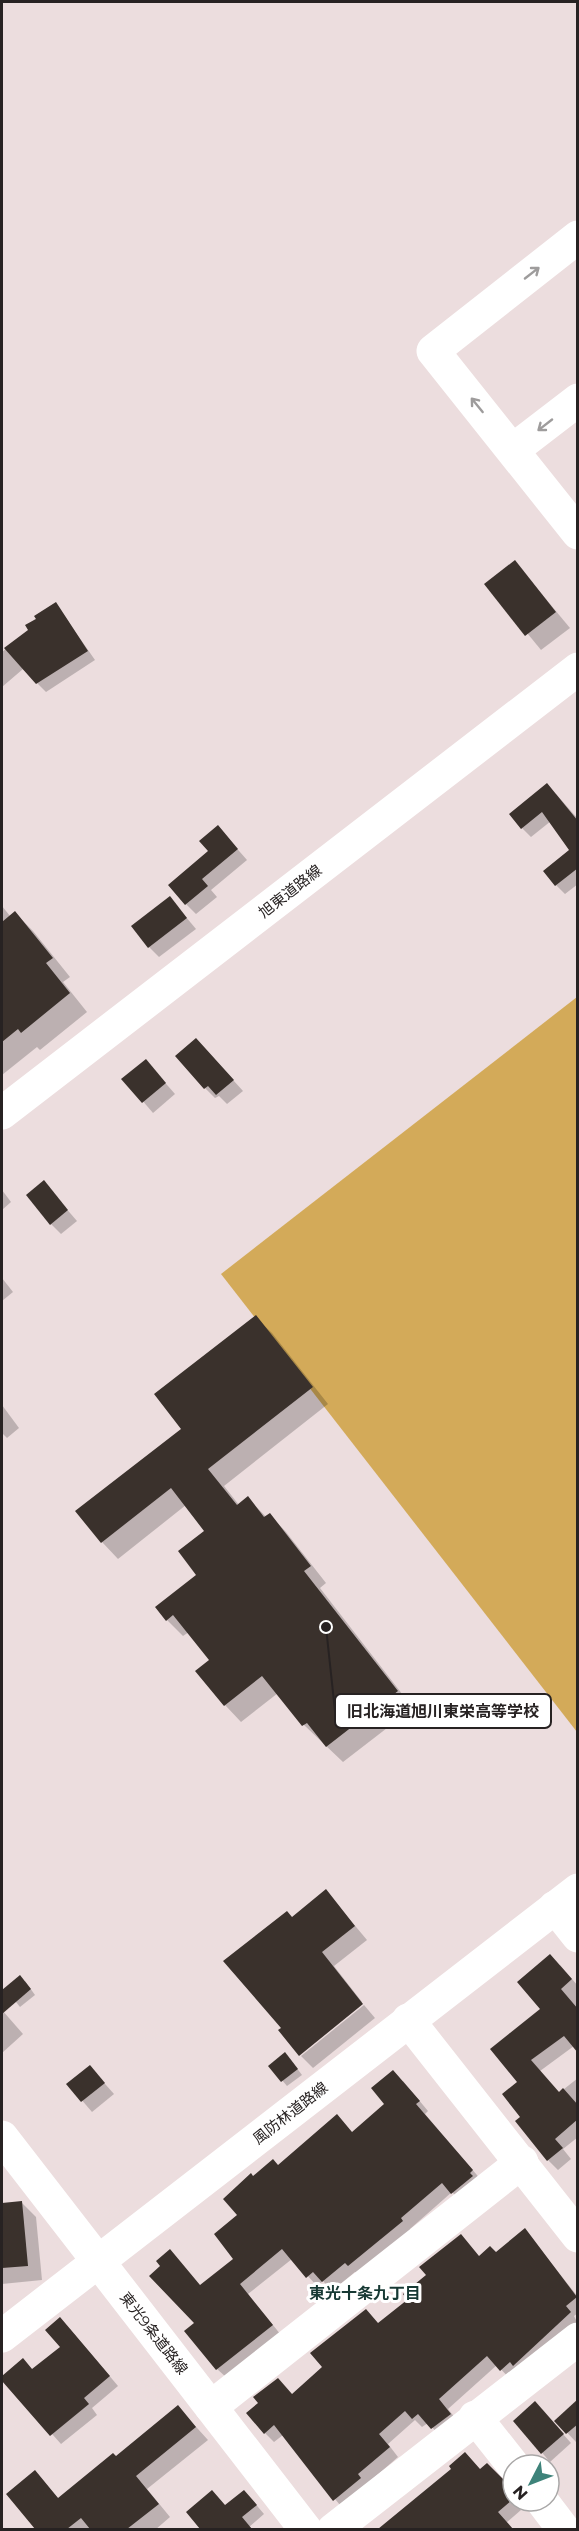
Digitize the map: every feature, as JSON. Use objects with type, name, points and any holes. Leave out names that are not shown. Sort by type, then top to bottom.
[{"type":"street","points":[[578,237],[434,351],[578,532]]},
{"type":"street","points":[[513,450],[578,400]]},
{"type":"street","name":"旭東道路線","points":[[2,1113],[578,669]]},
{"type":"street","points":[[566,1898],[578,1936]]},
{"type":"street","name":"風防林道路線","points":[[2,2336],[566,1898]]},
{"type":"street","points":[[408,2020],[578,2236]]},
{"type":"street","name":"東光9条道路線","points":[[2,2137],[306,2529]]},
{"type":"street","points":[[211,2407],[522,2162]]},
{"type":"street","points":[[333,2529],[578,2339]]},
{"type":"street","points":[[475,2417],[504,2453]]},
{"type":"street","points":[[551,2513],[564,2529]]},
{"type":"shaded area","points":[[577,997],[577,1732],[221,1274]]},
{"type":"building","points":[[515,560],[556,612],[525,636],[484,584]]},
{"type":"building","points":[[56,602],[88,651],[36,684],[4,648],[28,630],[25,625],[36,619],[34,616]]},
{"type":"building","points":[[547,783],[578,821],[578,868],[555,886],[543,871],[569,850],[542,812],[521,829],[509,814]]},
{"type":"building","points":[[218,825],[238,849],[202,879],[208,886],[185,905],[168,885],[208,851],[199,841]]},
{"type":"building","points":[[170,896],[187,918],[148,948],[131,926]]},
{"type":"building","points":[[15,911],[53,958],[46,963],[70,993],[21,1033],[18,1029],[2,1042],[2,922]]},
{"type":"building","points":[[196,1038],[234,1080],[216,1095],[208,1086],[204,1089],[175,1056]]},
{"type":"building","points":[[146,1059],[166,1083],[142,1103],[121,1079]]},
{"type":"building","points":[[44,1180],[68,1210],[50,1225],[26,1195]]},
{"type":"building","points":[[256,1315],[313,1387],[208,1469],[237,1505],[248,1496],[264,1517],[270,1513],[311,1566],[304,1571],[398,1691],[326,1747],[307,1723],[302,1726],[262,1676],[224,1706],[195,1671],[209,1660],[173,1615],[166,1621],[155,1607],[196,1575],[178,1551],[204,1531],[171,1488],[101,1543],[75,1511],[181,1429],[154,1394]]},
{"type":"building","points":[[326,1889],[355,1926],[322,1952],[363,2004],[299,2056],[278,2030],[281,2028],[223,1961],[287,1911],[292,1917]]},
{"type":"building","points":[[550,1954],[572,1979],[561,1989],[578,2009],[578,2053],[564,2036],[531,2060],[559,2092],[563,2088],[578,2105],[578,2119],[555,2139],[563,2148],[547,2161],[515,2121],[520,2117],[502,2094],[517,2082],[490,2049],[540,2009],[517,1982]]},
{"type":"building","points":[[20,1975],[31,1989],[2,2014],[2,1990]]},
{"type":"building","points":[[285,2052],[298,2069],[281,2082],[268,2066]]},
{"type":"building","points":[[90,2065],[105,2083],[81,2102],[66,2084]]},
{"type":"building","points":[[393,2070],[420,2101],[416,2104],[473,2170],[470,2173],[473,2176],[451,2194],[442,2183],[401,2218],[403,2221],[348,2266],[345,2263],[322,2282],[313,2272],[306,2278],[282,2249],[240,2284],[273,2325],[216,2370],[184,2331],[194,2323],[149,2276],[160,2266],[156,2261],[170,2249],[200,2285],[233,2259],[214,2234],[237,2215],[223,2199],[251,2173],[253,2176],[273,2159],[278,2165],[337,2114],[352,2132],[384,2104],[371,2088]]},
{"type":"building","points":[[22,2201],[28,2266],[2,2268],[2,2203]]},
{"type":"building","points":[[525,2228],[577,2297],[566,2306],[571,2312],[513,2366],[510,2362],[500,2371],[487,2356],[439,2399],[451,2414],[431,2429],[418,2414],[412,2419],[405,2411],[379,2434],[390,2447],[358,2474],[361,2478],[333,2501],[274,2425],[264,2434],[246,2413],[258,2403],[253,2397],[278,2378],[292,2394],[322,2367],[310,2353],[366,2309],[378,2323],[407,2300],[403,2294],[426,2275],[419,2267],[461,2234],[479,2256],[490,2246],[496,2252]]},
{"type":"building","points":[[60,2317],[110,2376],[84,2398],[89,2404],[50,2436],[2,2381],[2,2376],[23,2358],[32,2369],[60,2347],[45,2330]]},
{"type":"building","points":[[578,2399],[578,2424],[566,2434],[554,2421]]},
{"type":"building","points":[[535,2401],[564,2434],[540,2453],[513,2421]]},
{"type":"building","points":[[178,2405],[196,2427],[136,2476],[159,2504],[127,2529],[90,2529],[81,2518],[67,2529],[35,2529],[6,2494],[35,2470],[58,2498],[113,2453],[116,2456]]},
{"type":"building","points":[[465,2452],[480,2469],[487,2463],[501,2477],[501,2509],[498,2512],[513,2529],[378,2529],[451,2469],[449,2466]]},
{"type":"building","points":[[212,2490],[225,2505],[244,2490],[257,2505],[242,2517],[252,2529],[200,2529],[186,2512]]},
{"type":"place","name":"旧北海道旭川東栄高等学校","points":[[326,1627]]},
{"type":"district","name":"東光十条九丁目","points":[[365,2293]]}]
